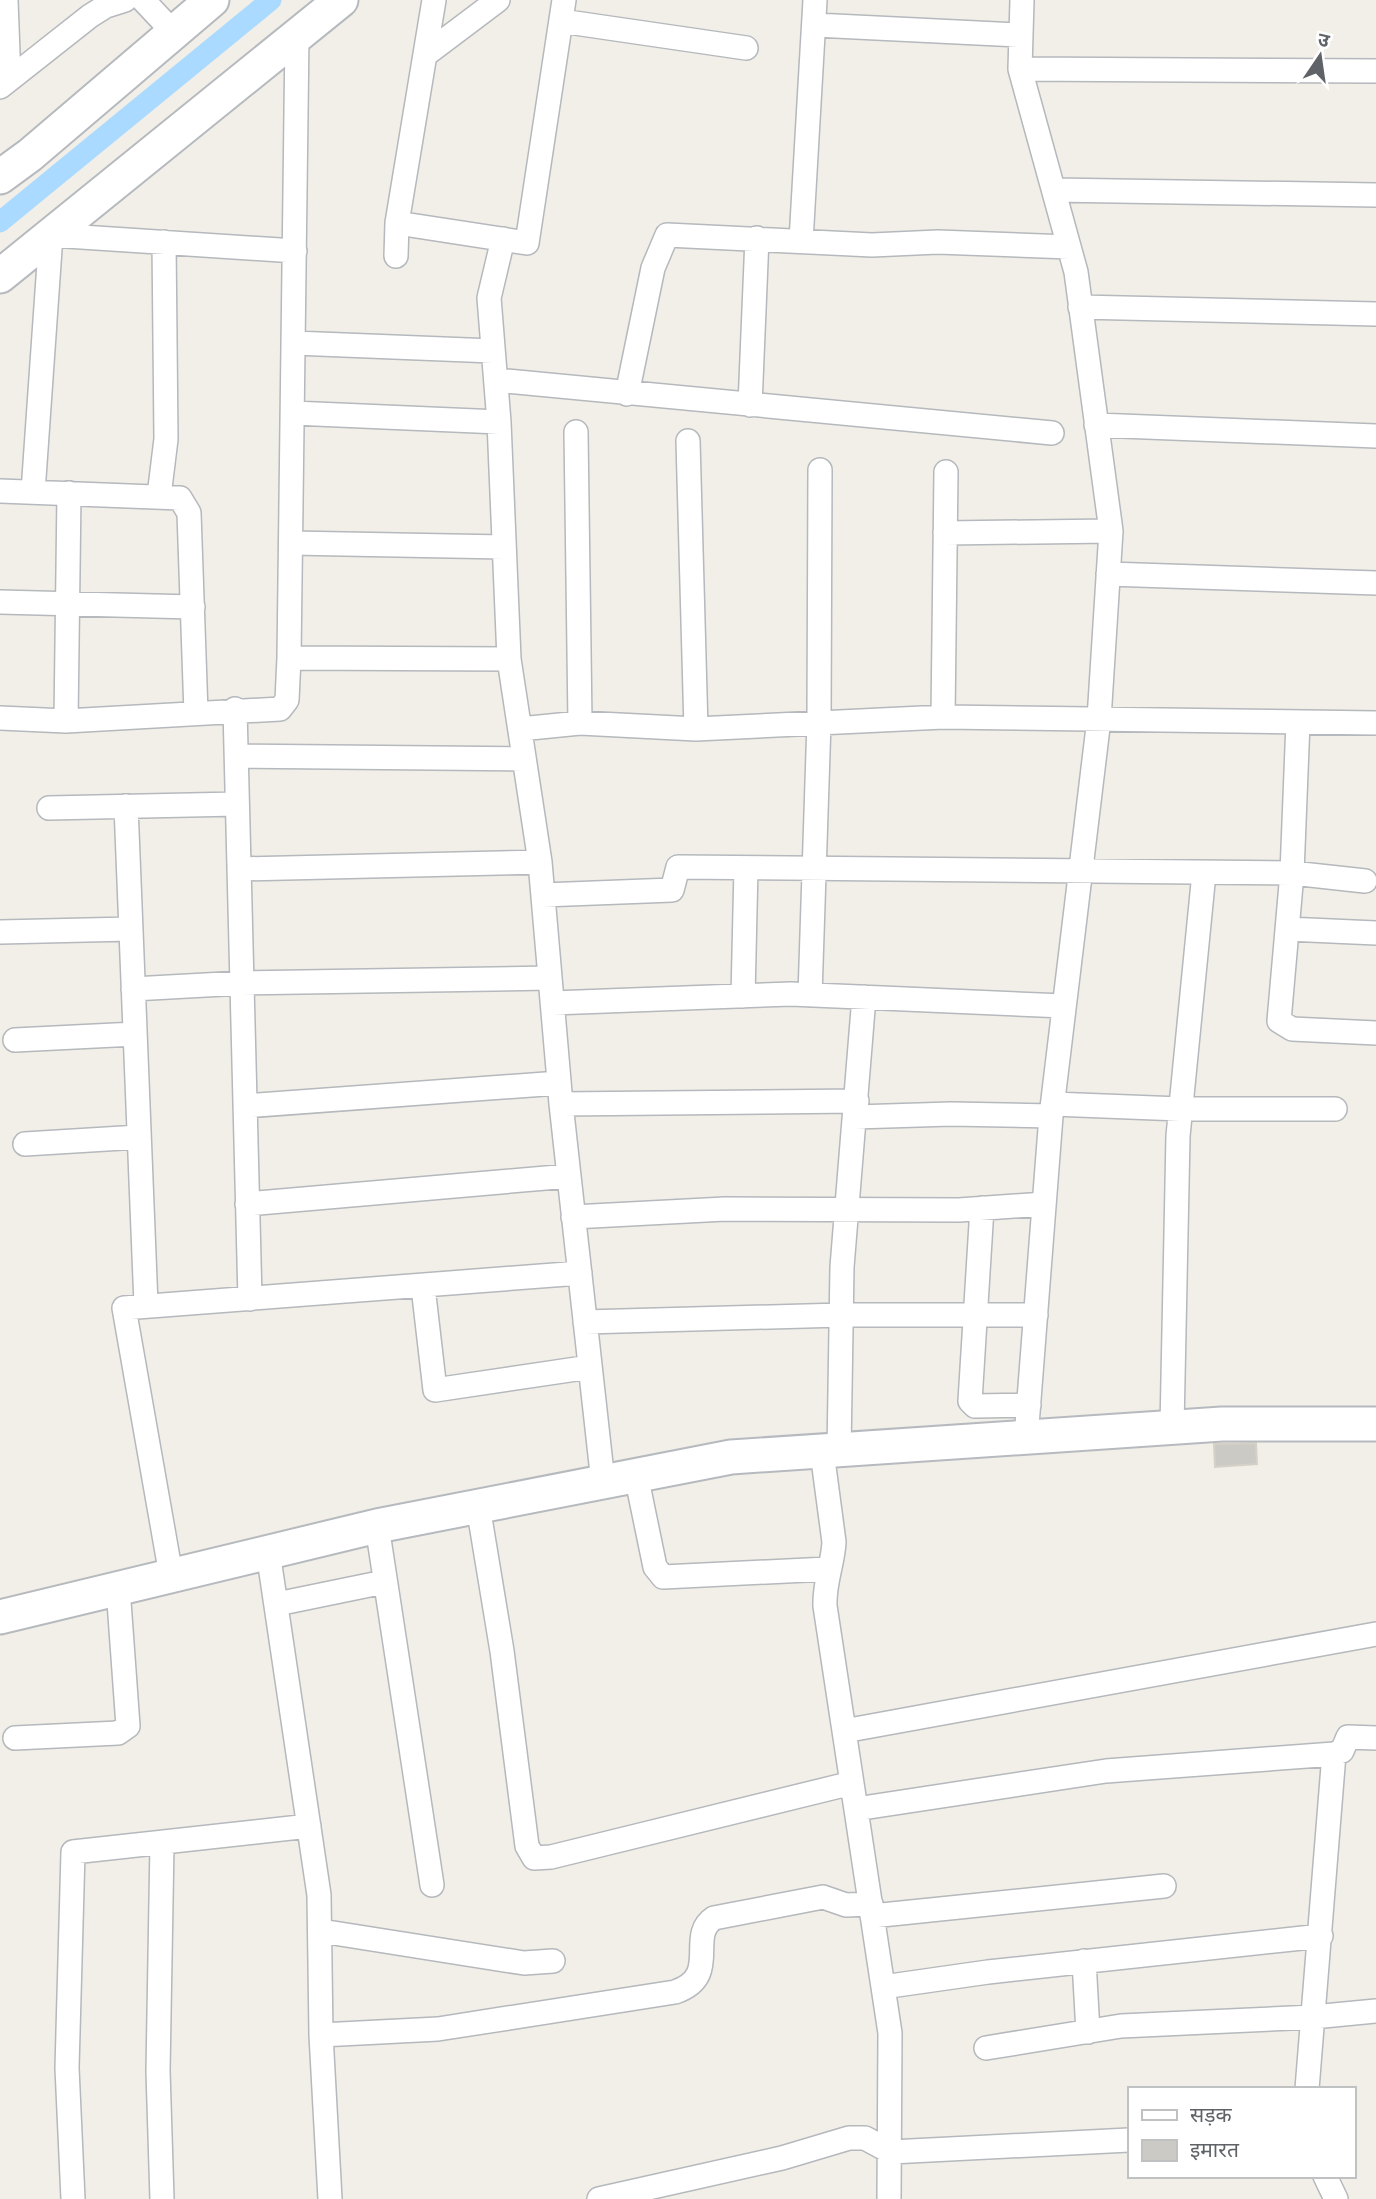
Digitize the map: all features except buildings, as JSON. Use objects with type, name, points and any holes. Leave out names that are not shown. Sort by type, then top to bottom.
[{"type":"street","points":[[5,83],[6,0]]},
{"type":"street","points":[[5,83],[90,16],[106,6],[125,0]]},
{"type":"street","points":[[143,0],[174,33]]},
{"type":"street","points":[[0,177],[212,0]]},
{"type":"street","points":[[0,275],[341,0]]},
{"type":"street","points":[[396,256],[397,223],[434,0]]},
{"type":"street","points":[[425,55],[498,0]]},
{"type":"street","points":[[800,241],[815,0]]},
{"type":"street","points":[[1022,0],[1020,69],[1069,247],[1080,307],[1111,531],[1099,719],[1052,1110],[1027,1438]]},
{"type":"street","points":[[397,223],[527,243],[563,11],[746,48]]},
{"type":"street","points":[[815,25],[1019,34]]},
{"type":"street","points":[[0,718],[66,721],[285,706],[289,658],[297,35]]},
{"type":"street","points":[[1020,69],[1376,71]]},
{"type":"street","points":[[1054,190],[1376,195]]},
{"type":"street","points":[[51,234],[295,251]]},
{"type":"street","points":[[33,492],[51,234]]},
{"type":"street","points":[[627,394],[653,268],[667,235],[1069,247]]},
{"type":"street","points":[[750,405],[757,237]]},
{"type":"street","points":[[503,239],[489,298],[499,422],[509,659],[540,862],[560,1094],[603,1482]]},
{"type":"street","points":[[159,496],[166,439],[164,242]]},
{"type":"street","points":[[1080,307],[1376,314]]},
{"type":"street","points":[[294,343],[493,351]]},
{"type":"street","points":[[496,380],[1052,433]]},
{"type":"street","points":[[293,413],[499,422]]},
{"type":"street","points":[[1096,425],[1376,436]]},
{"type":"street","points":[[576,432],[580,723]]},
{"type":"street","points":[[688,441],[696,729]]},
{"type":"street","points":[[810,995],[812,869],[819,722],[820,470]]},
{"type":"street","points":[[943,717],[946,472]]},
{"type":"street","points":[[0,491],[180,498],[189,513],[196,713]]},
{"type":"street","points":[[66,721],[69,493]]},
{"type":"street","points":[[945,533],[1111,531]]},
{"type":"street","points":[[291,543],[504,547]]},
{"type":"street","points":[[1108,574],[1376,583]]},
{"type":"street","points":[[0,602],[193,607]]},
{"type":"street","points":[[289,658],[509,659]]},
{"type":"street","points":[[235,709],[250,1299]]},
{"type":"street","points":[[520,729],[580,723],[696,729],[943,717],[1376,723]]},
{"type":"street","points":[[1298,722],[1292,873],[1279,1021],[1292,1029],[1376,1033]]},
{"type":"street","points":[[236,756],[524,759]]},
{"type":"street","points":[[49,808],[237,804]]},
{"type":"street","points":[[125,806],[146,1305]]},
{"type":"street","points":[[239,869],[540,862]]},
{"type":"street","points":[[543,895],[671,890],[678,867],[1292,873],[1365,881]]},
{"type":"street","points":[[743,996],[746,868]]},
{"type":"street","points":[[1172,1427],[1180,1109],[1204,873]]},
{"type":"street","points":[[0,932],[131,929]]},
{"type":"street","points":[[1287,929],[1376,933]]},
{"type":"street","points":[[133,989],[242,983],[550,978]]},
{"type":"street","points":[[553,1003],[810,995],[1064,1006]]},
{"type":"street","points":[[864,997],[830,1451],[834,1542],[833,1555],[827,1569],[825,1606],[890,2033],[889,2199]]},
{"type":"street","points":[[15,1040],[135,1034]]},
{"type":"street","points":[[245,1106],[560,1094],[951,1114],[1052,1110],[1335,1109]]},
{"type":"street","points":[[25,1143],[139,1137]]},
{"type":"street","points":[[247,1204],[569,1176]]},
{"type":"street","points":[[573,1217],[725,1209],[982,1208],[1044,1204]]},
{"type":"street","points":[[982,1208],[974,1315],[972,1404],[1029,1405]]},
{"type":"street","points":[[171,1575],[124,1308],[580,1273]]},
{"type":"street","points":[[423,1287],[435,1391],[590,1367]]},
{"type":"street","points":[[585,1322],[841,1315],[1036,1315]]},
{"type":"street","points":[[0,1617],[377,1526],[730,1457],[1222,1423],[1376,1424]]},
{"type":"street","points":[[636,1475],[654,1567],[663,1577],[827,1569]]},
{"type":"street","points":[[478,1506],[502,1651],[527,1846],[534,1858],[551,1857],[852,1783]]},
{"type":"street","points":[[377,1526],[432,1885]]},
{"type":"street","points":[[268,1552],[319,1895],[321,2035],[330,2199]]},
{"type":"street","points":[[277,1604],[384,1582]]},
{"type":"street","points":[[15,1738],[118,1733],[128,1726],[118,1588]]},
{"type":"street","points":[[844,1731],[1376,1634]]},
{"type":"street","points":[[856,1810],[1106,1771],[1334,1754],[1342,1751],[1348,1737],[1376,1738]]},
{"type":"street","points":[[1307,2087],[1334,1754]]},
{"type":"street","points":[[73,2199],[67,2068],[73,1852],[309,1826]]},
{"type":"street","points":[[162,1844],[158,2071],[163,2199]]},
{"type":"street","points":[[321,2035],[464,2026],[674,1992],[696,1981],[701,1970],[705,1930],[714,1918],[823,1897],[872,1910],[1164,1886]]},
{"type":"street","points":[[321,1931],[524,1963],[553,1961]]},
{"type":"street","points":[[883,1987],[1084,1961],[1321,1936]]},
{"type":"street","points":[[1084,1961],[1088,2032]]},
{"type":"street","points":[[986,2048],[1121,2026],[1313,2017],[1376,2011]]},
{"type":"street","points":[[599,2199],[782,2158],[849,2138],[865,2138],[891,2152],[1128,2140]]},
{"type":"street","points":[[1326,2178],[1336,2199]]},
{"type":"waterway","points":[[0,222],[271,0]]}]
